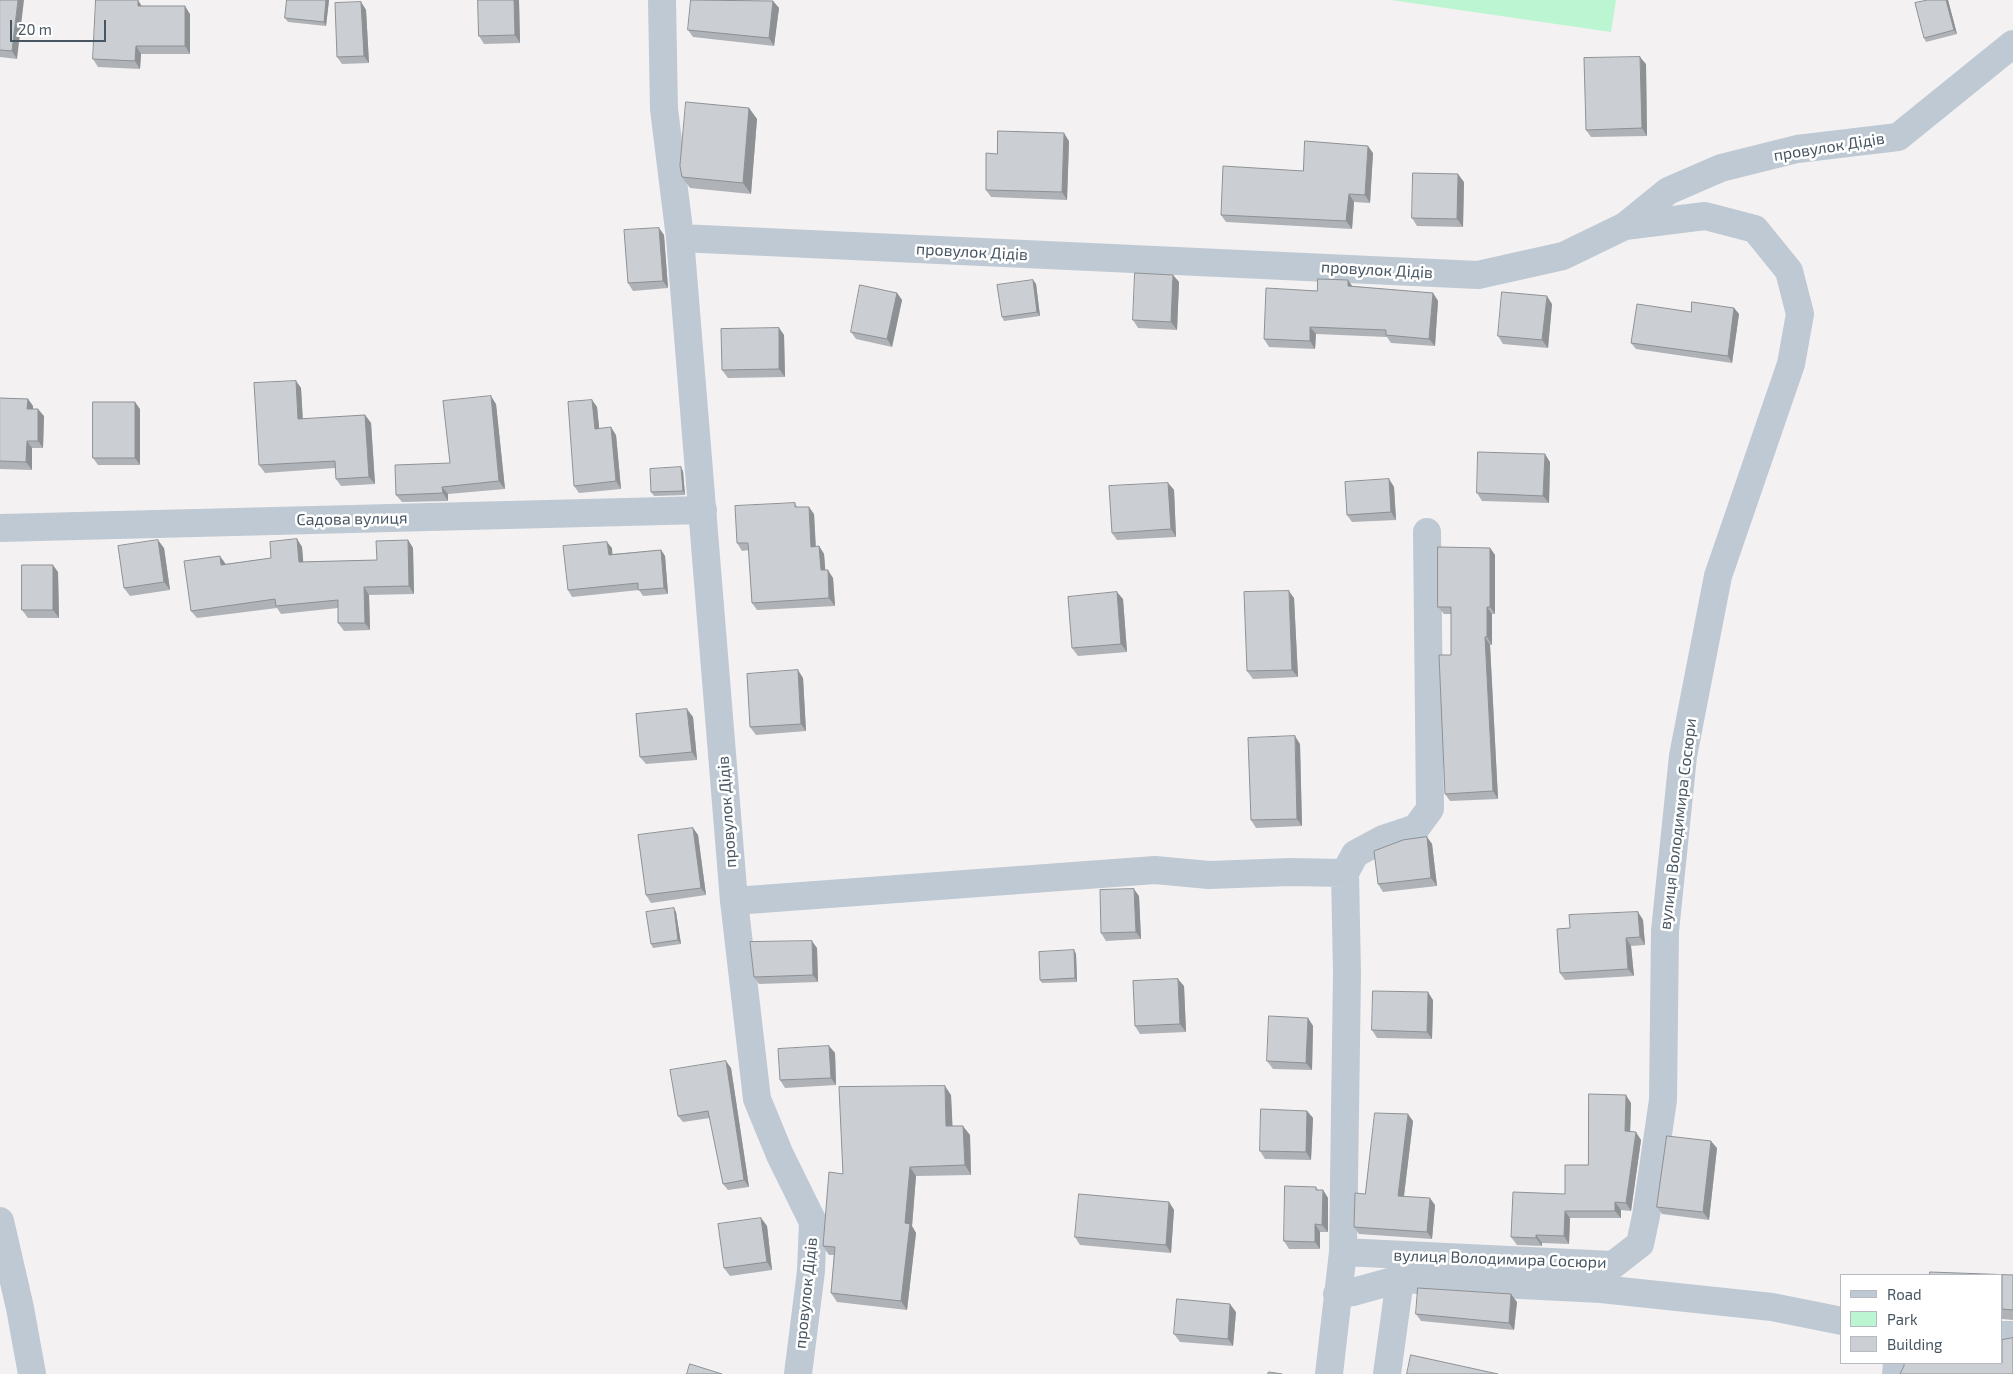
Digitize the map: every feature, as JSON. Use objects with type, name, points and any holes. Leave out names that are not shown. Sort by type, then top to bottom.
[{"type":"street","name":"провулок Дідів","points":[[657,0],[664,109],[680,238],[734,901],[757,1099],[780,1155],[813,1222],[810,1271],[798,1374]]},
{"type":"street","name":"провулок Дідів","points":[[680,238],[1478,274],[1563,256],[1625,226],[1668,191],[1721,168],[1797,149],[1898,137],[2013,44]]},
{"type":"street","name":"вулиця Володимира Сосюри","points":[[1343,1252],[1613,1265],[1640,1244],[1646,1216],[1663,1100],[1665,931],[1683,756],[1718,576],[1791,364],[1800,314],[1789,271],[1755,229],[1705,216],[1625,226]]},
{"type":"street","name":"Садова вулиця","points":[[0,528],[703,510]]},
{"type":"street","points":[[1329,1374],[1343,1252],[1347,973],[1345,873],[1355,854],[1383,839],[1416,828],[1430,808],[1427,532]]},
{"type":"street","points":[[734,901],[1155,870],[1209,875],[1291,872],[1345,873]]},
{"type":"street","points":[[0,1221],[20,1308],[32,1374]]},
{"type":"street","points":[[1337,1294],[1353,1292],[1400,1279],[1601,1289],[1772,1307],[1840,1320]]},
{"type":"street","points":[[1387,1374],[1400,1279]]},
{"type":"green space","points":[[1391,0],[1616,0],[1611,32]]},
{"type":"building","points":[[0,0],[18,0],[12,51],[0,50]]},
{"type":"building","points":[[96,0],[138,0],[138,6],[185,6],[185,46],[136,46],[135,61],[93,59]]},
{"type":"building","points":[[287,0],[326,0],[324,22],[285,18]]},
{"type":"building","points":[[478,0],[514,0],[515,35],[479,36]]},
{"type":"building","points":[[691,0],[773,1],[769,38],[688,30]]},
{"type":"building","points":[[1928,0],[1946,0],[1954,30],[1924,38],[1915,3]]},
{"type":"building","points":[[361,2],[364,56],[337,57],[335,3]]},
{"type":"building","points":[[1640,57],[1642,128],[1586,130],[1584,58]]},
{"type":"building","points":[[686,102],[749,108],[743,183],[682,177],[680,166]]},
{"type":"building","points":[[998,131],[1064,133],[1062,192],[986,190],[986,153],[997,154]]},
{"type":"building","points":[[1305,141],[1368,146],[1365,195],[1349,194],[1346,221],[1221,215],[1223,166],[1303,171]]},
{"type":"building","points":[[1413,173],[1458,174],[1457,219],[1412,218]]},
{"type":"building","points":[[659,228],[663,281],[628,283],[624,230]]},
{"type":"building","points":[[1135,273],[1173,275],[1171,322],[1133,320]]},
{"type":"building","points":[[1318,279],[1348,280],[1348,286],[1433,293],[1429,339],[1386,335],[1386,330],[1310,327],[1310,341],[1264,339],[1266,288],[1317,291]]},
{"type":"building","points":[[1033,280],[1037,312],[1002,317],[997,285]]},
{"type":"building","points":[[860,285],[897,293],[887,339],[851,332]]},
{"type":"building","points":[[1502,292],[1547,296],[1542,340],[1498,336]]},
{"type":"building","points":[[1692,302],[1734,308],[1728,356],[1631,343],[1637,304],[1691,312]]},
{"type":"building","points":[[779,328],[779,369],[722,370],[721,329]]},
{"type":"building","points":[[296,381],[298,419],[365,415],[369,477],[336,479],[335,461],[259,465],[254,383]]},
{"type":"building","points":[[491,396],[499,481],[442,487],[443,493],[396,495],[395,465],[450,463],[443,401]]},
{"type":"building","points":[[0,398],[28,399],[27,409],[38,409],[38,441],[27,441],[26,462],[0,461]]},
{"type":"building","points":[[592,400],[595,429],[611,427],[616,481],[574,486],[568,402]]},
{"type":"building","points":[[93,402],[135,402],[135,458],[93,458]]},
{"type":"building","points":[[1478,452],[1545,454],[1543,496],[1477,493]]},
{"type":"building","points":[[681,467],[683,491],[651,492],[650,469]]},
{"type":"building","points":[[1389,479],[1391,512],[1347,515],[1345,482]]},
{"type":"building","points":[[1168,483],[1171,529],[1112,533],[1109,486]]},
{"type":"building","points":[[795,503],[795,507],[809,507],[811,547],[819,546],[821,570],[828,570],[829,598],[752,603],[748,543],[737,543],[735,506]]},
{"type":"building","points":[[297,539],[299,562],[377,560],[376,541],[408,540],[409,586],[364,587],[365,623],[338,623],[338,600],[276,606],[275,599],[191,611],[184,561],[220,556],[221,565],[271,558],[270,542]]},
{"type":"building","points":[[158,540],[164,582],[124,588],[118,546]]},
{"type":"building","points":[[607,542],[609,555],[661,550],[664,588],[638,590],[638,583],[568,590],[563,546]]},
{"type":"building","points":[[1438,547],[1490,548],[1490,607],[1487,607],[1487,637],[1485,637],[1493,791],[1445,794],[1439,655],[1451,655],[1451,607],[1438,607]]},
{"type":"building","points":[[22,565],[53,565],[53,610],[22,610]]},
{"type":"building","points":[[1289,591],[1292,670],[1247,671],[1244,592]]},
{"type":"building","points":[[1117,592],[1121,644],[1072,648],[1068,597]]},
{"type":"building","points":[[798,670],[801,724],[750,727],[747,674]]},
{"type":"building","points":[[687,709],[692,752],[640,757],[636,714]]},
{"type":"building","points":[[1295,736],[1297,819],[1251,820],[1248,738]]},
{"type":"building","points":[[693,828],[701,888],[646,895],[638,835]]},
{"type":"building","points":[[1427,837],[1431,878],[1378,884],[1374,851],[1403,840]]},
{"type":"building","points":[[1134,889],[1136,932],[1101,933],[1100,890]]},
{"type":"building","points":[[674,908],[678,940],[651,944],[646,912]]},
{"type":"building","points":[[1638,912],[1640,937],[1626,938],[1628,969],[1560,973],[1557,929],[1570,928],[1569,915]]},
{"type":"building","points":[[812,941],[813,975],[754,977],[750,942]]},
{"type":"building","points":[[1074,950],[1075,978],[1040,980],[1039,952]]},
{"type":"building","points":[[1178,979],[1180,1024],[1135,1026],[1133,981]]},
{"type":"building","points":[[1373,991],[1428,992],[1427,1032],[1372,1030]]},
{"type":"building","points":[[1269,1016],[1308,1018],[1306,1063],[1267,1061]]},
{"type":"building","points":[[829,1046],[831,1078],[780,1080],[778,1049]]},
{"type":"building","points":[[726,1061],[744,1180],[723,1184],[708,1111],[678,1116],[670,1070]]},
{"type":"building","points":[[945,1086],[946,1126],[963,1126],[965,1165],[910,1167],[905,1223],[910,1224],[901,1301],[831,1293],[835,1247],[823,1246],[829,1172],[843,1174],[839,1087]]},
{"type":"building","points":[[1589,1094],[1626,1095],[1625,1131],[1636,1132],[1626,1203],[1615,1202],[1615,1211],[1565,1211],[1564,1236],[1536,1235],[1536,1238],[1511,1237],[1513,1192],[1565,1194],[1565,1165],[1588,1165]]},
{"type":"building","points":[[1261,1109],[1307,1111],[1306,1152],[1260,1151]]},
{"type":"building","points":[[1375,1113],[1408,1114],[1398,1196],[1430,1198],[1427,1232],[1354,1227],[1355,1193],[1365,1194]]},
{"type":"building","points":[[1667,1136],[1711,1141],[1703,1212],[1657,1207]]},
{"type":"building","points":[[1285,1186],[1316,1187],[1316,1190],[1323,1190],[1322,1225],[1315,1224],[1315,1242],[1284,1241]]},
{"type":"building","points":[[1079,1194],[1169,1202],[1166,1245],[1075,1237]]},
{"type":"building","points":[[761,1218],[767,1262],[724,1268],[718,1224]]},
{"type":"building","points":[[1930,1272],[1985,1274],[1930,1274]]},
{"type":"building","points":[[2003,1275],[2013,1275],[2013,1310],[2003,1309]]},
{"type":"building","points":[[1418,1288],[1511,1294],[1509,1323],[1416,1314]]},
{"type":"building","points":[[1177,1299],[1230,1304],[1228,1339],[1174,1334]]},
{"type":"building","points":[[2013,1338],[2013,1374],[1900,1374],[1904,1364],[2003,1364],[2003,1340]]},
{"type":"building","points":[[1411,1355],[1498,1374],[1407,1374]]},
{"type":"building","points":[[690,1364],[722,1374],[687,1374]]}]
